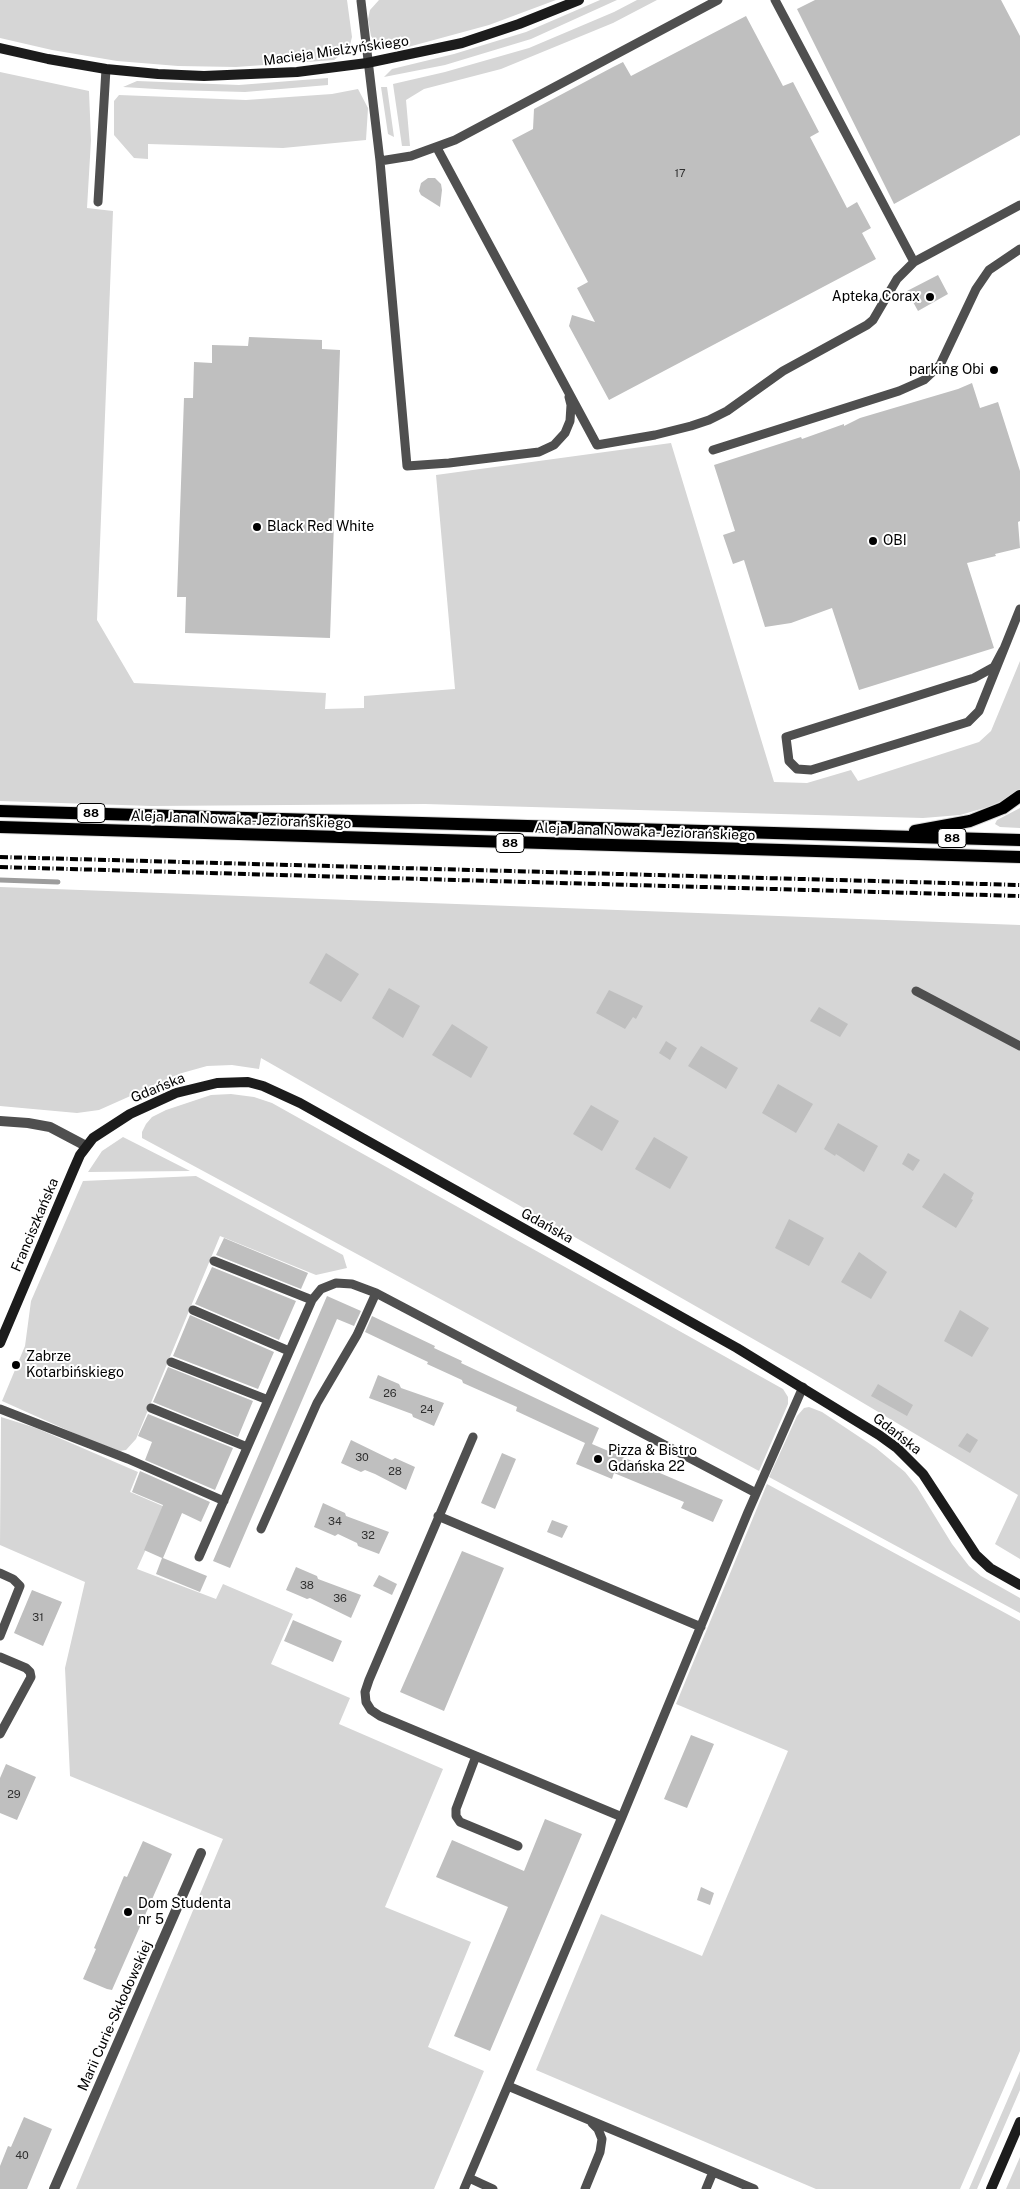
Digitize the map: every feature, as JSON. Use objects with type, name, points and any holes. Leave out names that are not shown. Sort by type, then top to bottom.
[{"type":"main road","points":[[885,836],[970,821],[1003,808],[1020,796]]},
{"type":"main road","name":"Aleja Jana Nowaka-Jeziorańskiego","points":[[0,810],[1020,840]]},
{"type":"main road","name":"Aleja Jana Nowaka-Jeziorańskiego","points":[[0,828],[1020,857]]},
{"type":"street","name":"Macieja Mielżyńskiego","points":[[0,48],[106,69],[204,76],[297,72],[367,64],[462,43],[519,24],[579,0]]},
{"type":"street","name":"Gdańska","points":[[86,1146],[110,1125],[176,1093],[216,1082],[248,1082],[263,1086],[300,1102],[803,1387],[897,1448],[923,1474],[976,1555],[990,1568],[1020,1585]]},
{"type":"street","points":[[0,1121],[28,1123],[50,1128],[86,1146]]},
{"type":"street","name":"Franciszkańska","points":[[0,1343],[73,1170],[86,1146]]},
{"type":"street","name":"Marii Curie-Skłodowskiej","points":[[54,2189],[201,1853]]},
{"type":"street","points":[[991,2189],[1020,2122]]},
{"type":"lane","points":[[380,161],[411,156],[436,148],[718,0]]},
{"type":"lane","points":[[775,0],[914,262]]},
{"type":"lane","points":[[361,1],[380,161],[407,466],[539,452],[554,445],[565,432],[570,421],[571,406],[567,390]]},
{"type":"lane","points":[[98,202],[106,69]]},
{"type":"lane","points":[[436,148],[597,445],[655,435],[708,420],[743,401],[783,371],[867,325],[873,320],[897,280],[914,262],[1020,205]]},
{"type":"lane","points":[[713,450],[899,392],[924,380],[940,364],[976,289],[989,270],[1020,249]]},
{"type":"lane","points":[[1003,650],[994,667],[974,678],[786,737],[789,761],[797,769],[812,770],[968,722],[979,710],[1020,609]]},
{"type":"lane","points":[[916,991],[1020,1046]]},
{"type":"lane","points":[[214,1261],[312,1300]]},
{"type":"lane","points":[[199,1557],[312,1300],[321,1289],[336,1283],[352,1284],[376,1293],[756,1493]]},
{"type":"lane","points":[[261,1529],[317,1403],[358,1335],[376,1293]]},
{"type":"lane","points":[[193,1310],[289,1351]]},
{"type":"lane","points":[[171,1362],[268,1400]]},
{"type":"lane","points":[[464,2189],[622,1817],[756,1493],[803,1387]]},
{"type":"lane","points":[[151,1408],[247,1447]]},
{"type":"lane","points":[[0,1409],[128,1459],[224,1501]]},
{"type":"lane","points":[[473,1437],[369,1680],[365,1692],[366,1702],[371,1710],[380,1716],[622,1817]]},
{"type":"lane","points":[[438,1516],[701,1627]]},
{"type":"lane","points":[[0,1573],[13,1579],[20,1586],[0,1636]]},
{"type":"lane","points":[[0,1657],[26,1668],[30,1672],[31,1677],[0,1734]]},
{"type":"lane","points":[[476,1756],[456,1809],[456,1816],[460,1822],[518,1846]]},
{"type":"lane","points":[[508,2086],[754,2189]]},
{"type":"lane","points":[[586,2189],[600,2152],[602,2139],[598,2129],[588,2119]]},
{"type":"lane","points":[[706,2189],[713,2172]]},
{"type":"lane","points":[[469,2178],[493,2189]]},
{"type":"shaded area","points":[[0,0],[347,0],[352,37],[349,49],[334,60],[236,67],[178,66],[117,61],[52,50],[0,38]]},
{"type":"shaded area","points":[[379,0],[556,0],[489,25],[397,50],[383,48],[371,36],[368,19],[370,10]]},
{"type":"shaded area","points":[[600,0],[617,0],[531,39],[445,65],[384,77],[392,69],[454,54],[526,32]]},
{"type":"shaded area","points":[[637,0],[657,0],[613,23],[501,69],[424,89],[406,100],[410,146],[402,146],[393,84],[445,72],[529,48],[614,12]]},
{"type":"shaded area","points":[[0,72],[89,91],[91,140],[87,208],[113,211],[97,620],[134,683],[326,693],[325,709],[364,708],[364,696],[455,689],[436,475],[671,443],[774,782],[807,783],[851,770],[858,781],[979,742],[991,731],[1020,661],[1020,789],[1006,799],[988,807],[960,815],[923,818],[425,804],[152,806],[0,801]]},
{"type":"shaded area","points":[[328,78],[328,85],[245,92],[123,87],[137,81],[239,85]]},
{"type":"shaded area","points":[[381,87],[387,87],[394,137],[388,134]]},
{"type":"shaded area","points":[[358,89],[368,108],[366,140],[283,148],[148,144],[148,159],[134,158],[114,135],[114,101],[119,95],[246,100],[332,94]]},
{"type":"shaded area","points":[[1020,808],[1020,828],[1000,827],[995,824],[997,820]]},
{"type":"shaded area","points":[[0,887],[1020,925],[1020,1559],[995,1544],[1018,1495],[811,1372],[261,1058],[259,1069],[232,1065],[207,1066],[182,1073],[99,1110],[77,1113],[0,1106]]},
{"type":"shaded area","points":[[231,1094],[254,1097],[272,1103],[783,1389],[788,1397],[788,1404],[759,1471],[142,1138],[142,1132],[152,1117],[166,1110],[211,1095]]},
{"type":"shaded area","points":[[123,1137],[190,1171],[88,1172],[102,1151]]},
{"type":"shaded area","points":[[196,1176],[343,1255],[347,1268],[316,1275],[220,1236],[136,1439],[126,1450],[120,1451],[87,1439],[2,1401],[25,1346],[31,1301],[83,1181]]},
{"type":"shaded area","points":[[809,1407],[822,1412],[876,1448],[905,1472],[917,1487],[952,1544],[969,1566],[981,1576],[1020,1598],[1020,1613],[769,1477],[797,1416],[804,1408]]},
{"type":"shaded area","points":[[1,1417],[36,1428],[138,1472],[130,1492],[165,1507],[137,1569],[216,1599],[223,1584],[293,1614],[271,1664],[350,1698],[339,1724],[443,1769],[385,1907],[471,1942],[428,2047],[484,2071],[434,2189],[76,2189],[223,1839],[70,1776],[65,1668],[85,1582],[0,1545]]},
{"type":"shaded area","points":[[767,1484],[1020,1621],[1020,2051],[960,2189],[816,2189],[536,2070],[601,1914],[702,1956],[788,1751],[676,1704]]},
{"type":"shaded area","points":[[1020,2071],[1020,2090],[977,2189],[969,2189]]},
{"type":"shaded area","points":[[1020,2157],[1020,2189],[1006,2189]]},
{"type":"building","points":[[815,0],[1001,0],[1020,36],[1020,135],[894,204],[797,9]]},
{"type":"building","points":[[746,16],[783,86],[793,82],[819,132],[810,137],[847,208],[857,202],[871,228],[862,233],[876,259],[609,400],[569,326],[572,315],[595,322],[577,288],[588,282],[512,140],[533,129],[534,109],[613,67],[623,62],[631,76]]},
{"type":"building","points":[[428,178],[435,178],[441,184],[440,207],[421,195],[419,191],[421,183]]},
{"type":"building","points":[[938,275],[948,294],[918,311],[907,291]]},
{"type":"building","name":"Black Red White","points":[[249,337],[322,340],[322,349],[340,350],[330,638],[185,633],[186,597],[177,597],[184,398],[193,398],[194,362],[212,363],[212,345],[248,346]]},
{"type":"building","name":"OBI","points":[[972,383],[980,408],[998,402],[1020,471],[1020,521],[1018,522],[1020,548],[967,563],[994,648],[859,690],[832,608],[791,623],[765,627],[744,560],[733,564],[723,535],[735,531],[714,465],[801,437],[802,439],[844,424],[844,426],[860,418],[958,389]]},
{"type":"building","points":[[326,953],[359,974],[341,1002],[309,983]]},
{"type":"building","points":[[389,988],[420,1006],[403,1038],[372,1018]]},
{"type":"building","points":[[609,990],[643,1006],[636,1019],[633,1017],[625,1029],[596,1013]]},
{"type":"building","points":[[819,1007],[848,1024],[840,1037],[810,1021]]},
{"type":"building","points":[[452,1024],[488,1047],[471,1078],[432,1055]]},
{"type":"building","points":[[666,1041],[677,1048],[670,1060],[659,1053]]},
{"type":"building","points":[[701,1046],[738,1068],[726,1089],[688,1066]]},
{"type":"building","points":[[778,1084],[813,1104],[796,1133],[762,1113]]},
{"type":"building","points":[[591,1105],[619,1121],[602,1151],[573,1134]]},
{"type":"building","points":[[838,1123],[878,1146],[864,1172],[836,1154],[835,1156],[824,1149]]},
{"type":"building","points":[[654,1137],[688,1157],[670,1189],[635,1169]]},
{"type":"building","points":[[908,1153],[920,1160],[913,1171],[902,1164]]},
{"type":"building","points":[[944,1173],[974,1193],[971,1199],[973,1200],[956,1228],[922,1207]]},
{"type":"building","points":[[789,1219],[824,1238],[809,1266],[775,1248]]},
{"type":"building","points":[[224,1238],[308,1273],[301,1289],[216,1255]]},
{"type":"building","points":[[859,1252],[887,1272],[871,1299],[841,1282]]},
{"type":"building","points":[[212,1267],[296,1301],[279,1340],[195,1304]]},
{"type":"building","points":[[327,1296],[361,1311],[354,1326],[337,1319],[230,1568],[213,1561]]},
{"type":"building","points":[[960,1310],[989,1328],[972,1357],[944,1341]]},
{"type":"building","points":[[190,1315],[274,1352],[258,1389],[173,1356]]},
{"type":"building","points":[[372,1316],[435,1346],[434,1348],[462,1361],[461,1363],[599,1428],[592,1444],[723,1500],[713,1522],[681,1508],[684,1502],[614,1473],[612,1479],[576,1464],[585,1443],[516,1411],[517,1407],[463,1383],[462,1380],[427,1364],[428,1362],[365,1332]]},
{"type":"building","points":[[168,1367],[253,1401],[238,1437],[153,1402]]},
{"type":"building","points":[[378,1375],[399,1384],[401,1388],[444,1403],[434,1426],[413,1417],[412,1414],[369,1398]]},
{"type":"building","points":[[878,1384],[913,1405],[907,1416],[871,1396]]},
{"type":"building","points":[[148,1414],[233,1448],[215,1490],[145,1460],[152,1442],[138,1436]]},
{"type":"building","points":[[967,1433],[978,1440],[970,1453],[958,1446]]},
{"type":"building","points":[[351,1440],[392,1460],[395,1458],[415,1467],[406,1490],[375,1474],[365,1470],[361,1472],[341,1463]]},
{"type":"building","points":[[502,1453],[516,1459],[495,1509],[481,1503]]},
{"type":"building","points":[[140,1471],[210,1502],[201,1522],[182,1513],[163,1558],[207,1576],[200,1592],[156,1574],[162,1558],[144,1550],[163,1505],[132,1492]]},
{"type":"building","points":[[323,1503],[345,1513],[346,1516],[389,1532],[379,1554],[358,1546],[357,1543],[338,1534],[335,1536],[314,1527]]},
{"type":"building","points":[[552,1520],[568,1526],[562,1538],[547,1532]]},
{"type":"building","points":[[462,1551],[504,1568],[444,1711],[400,1692]]},
{"type":"building","points":[[296,1567],[317,1576],[318,1579],[361,1595],[351,1618],[310,1598],[307,1599],[286,1590]]},
{"type":"building","points":[[379,1575],[397,1584],[392,1595],[373,1586]]},
{"type":"building","points":[[32,1590],[62,1602],[43,1646],[14,1633]]},
{"type":"building","points":[[293,1620],[342,1641],[333,1662],[284,1641]]},
{"type":"building","points":[[691,1735],[714,1744],[687,1808],[664,1799]]},
{"type":"building","points":[[6,1764],[36,1777],[17,1820],[0,1813],[0,1778]]},
{"type":"building","points":[[545,1819],[582,1834],[490,2051],[454,2036],[508,1907],[436,1877],[452,1840],[524,1871]]},
{"type":"building","name":"Dom Studenta nr 5","points":[[143,1841],[172,1854],[112,1990],[107,1989],[83,1979],[124,1876],[127,1877]]},
{"type":"building","points":[[701,1887],[714,1893],[710,1905],[697,1900]]},
{"type":"building","points":[[24,2117],[52,2129],[27,2189],[0,2189],[0,2166],[8,2146],[11,2147]]},
{"type":"waterway","points":[[0,880],[58,882]]},
{"type":"railway","points":[[0,857],[1020,885]]},
{"type":"railway","points":[[0,867],[1020,896]]},
{"type":"place","name":"Apteka Corax","points":[[930,297]]},
{"type":"place","name":"parking Obi","points":[[994,370]]},
{"type":"place","name":"Black Red White","points":[[257,527]]},
{"type":"place","name":"OBI","points":[[873,541]]},
{"type":"place","name":"Zabrze Kotarbińskiego","points":[[16,1365]]},
{"type":"place","name":"Pizza & Bistro Gdańska 22","points":[[598,1459]]},
{"type":"place","name":"Dom Studenta nr 5","points":[[128,1912]]}]
